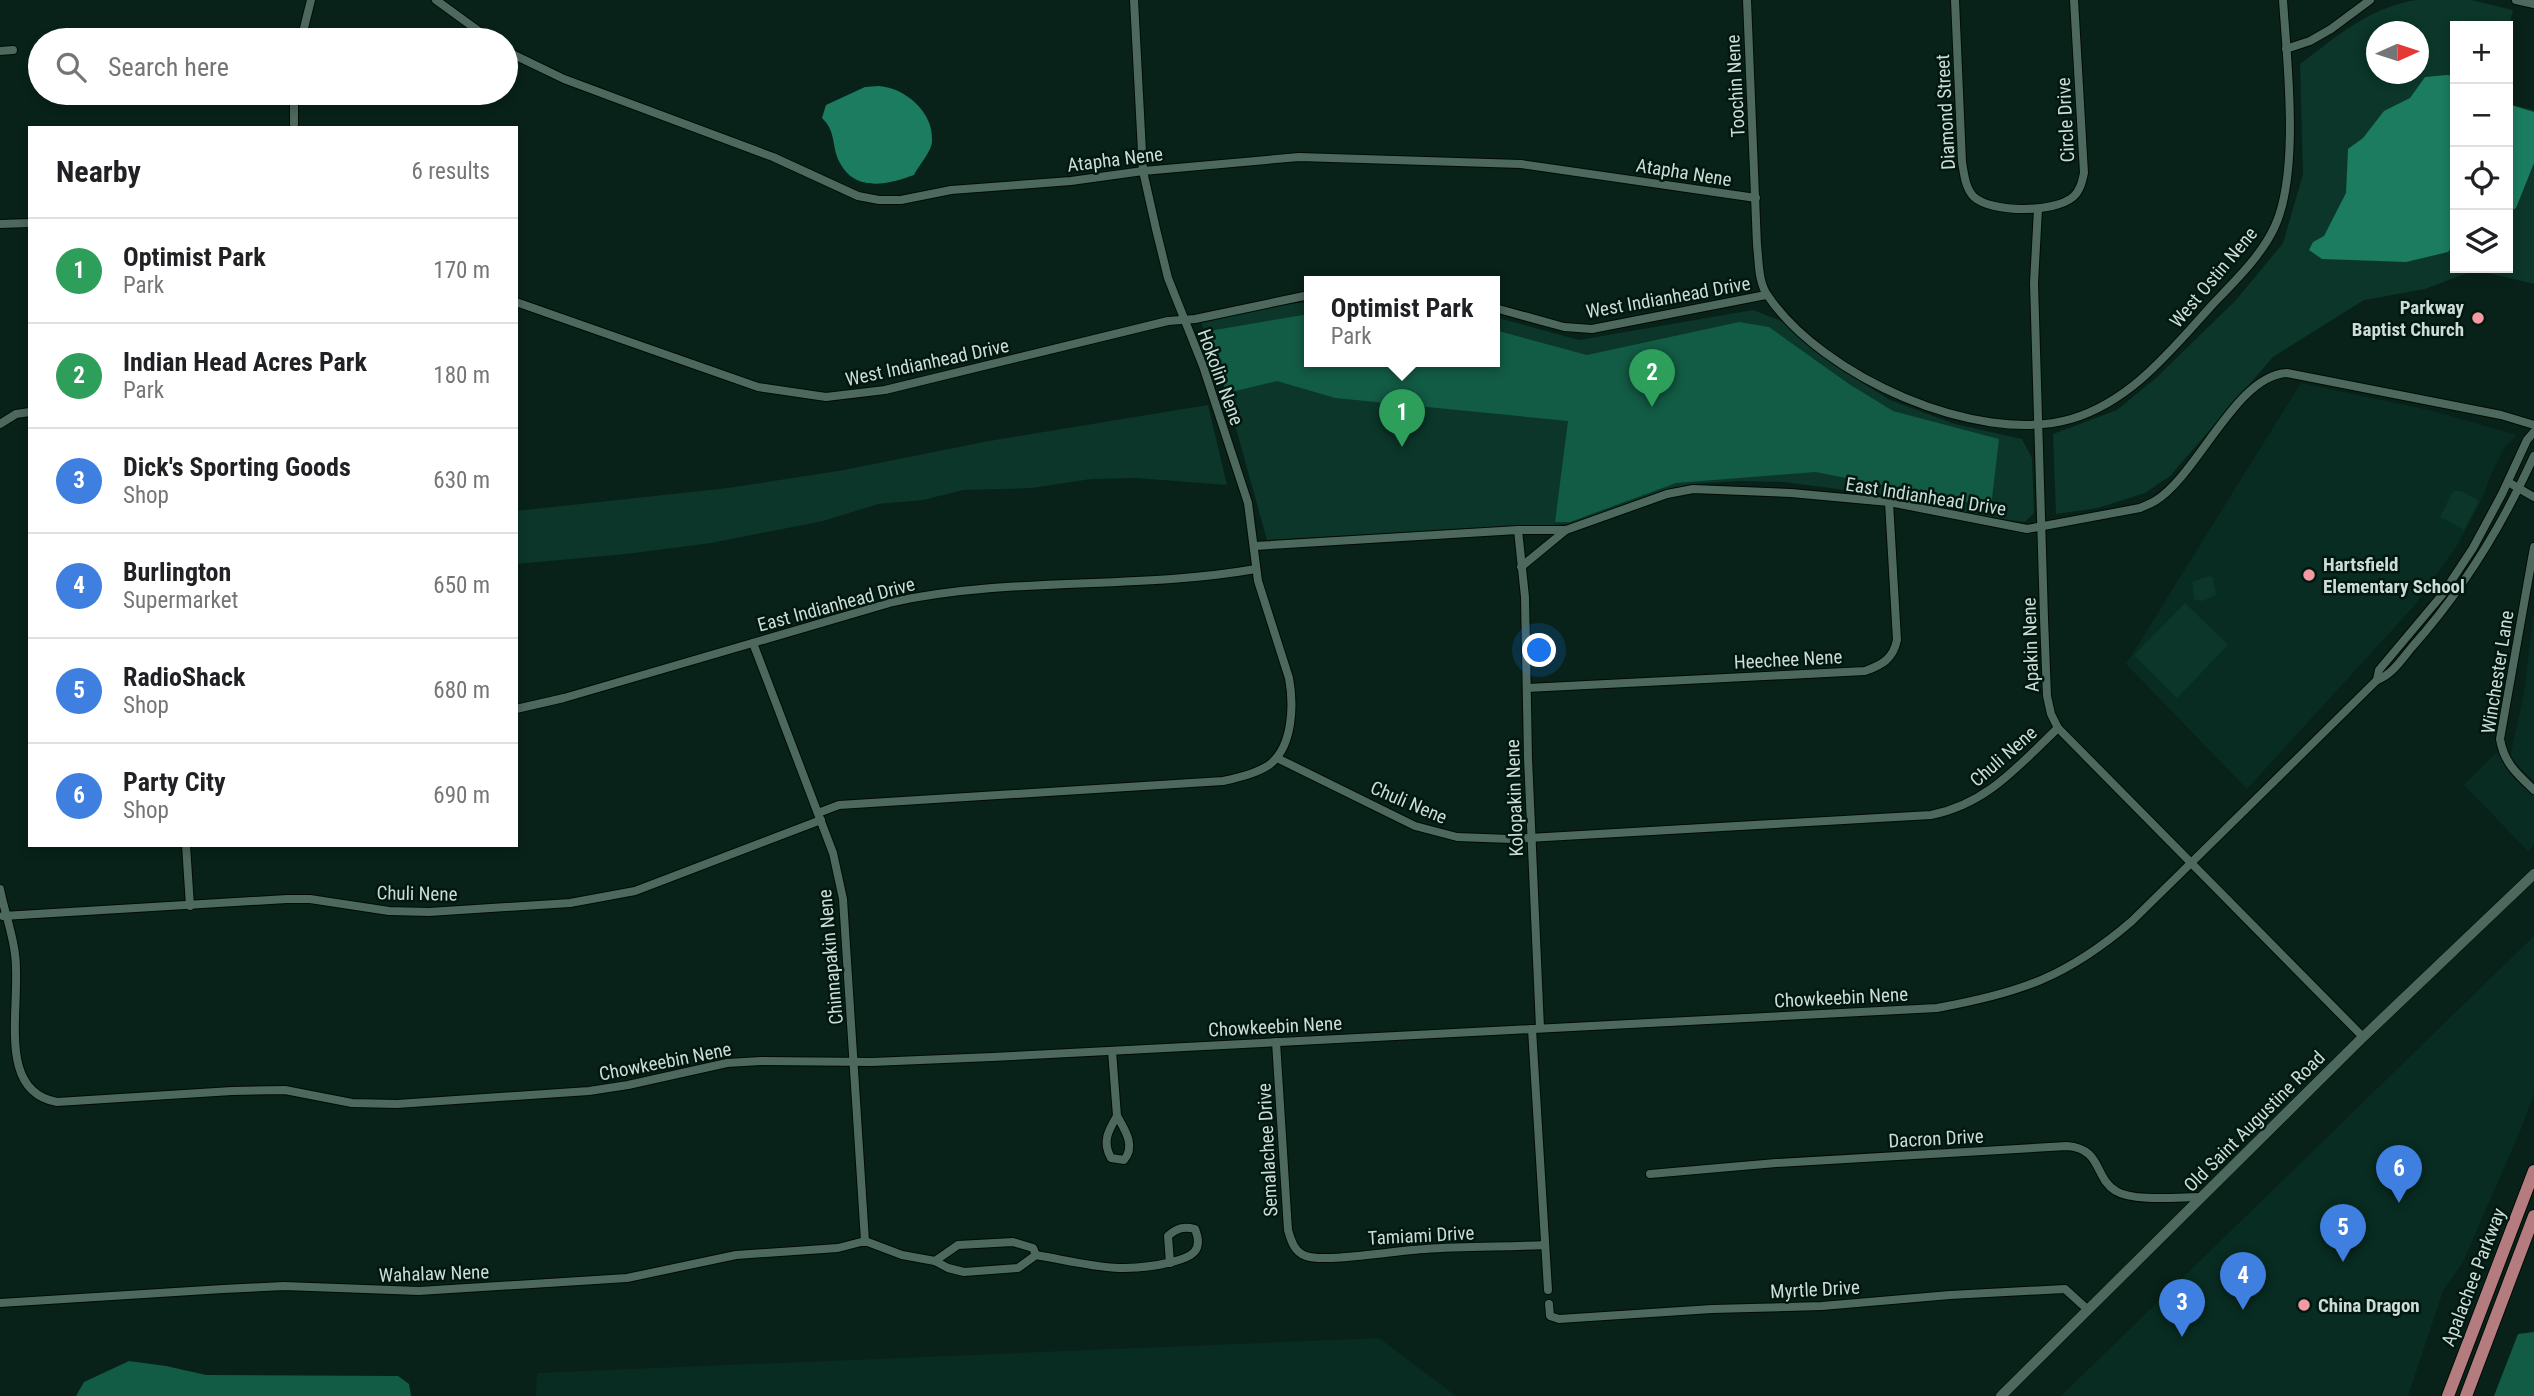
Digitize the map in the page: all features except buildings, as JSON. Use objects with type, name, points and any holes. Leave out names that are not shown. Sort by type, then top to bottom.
[{"type":"main road","name":"Apalachee Parkway","points":[[2448,1396],[2534,1171]]},
{"type":"main road","name":"Apalachee Parkway","points":[[2466,1396],[2534,1216]]},
{"type":"street","points":[[304,28],[312,0]]},
{"type":"street","points":[[436,0],[474,28]]},
{"type":"street","name":"Hokolin Nene","points":[[1134,0],[1143,171],[1168,278],[1203,366],[1248,503],[1256,569],[1293,695],[1289,729],[1277,758]]},
{"type":"street","name":"Toochin Nene","points":[[1747,0],[1760,274],[1766,295]]},
{"type":"street","name":"Diamond Street","points":[[1955,0],[1962,162],[1968,187],[1974,197],[1993,205],[2038,209]]},
{"type":"street","name":"Circle Drive","points":[[2038,209],[2060,204],[2073,197],[2080,188],[2084,173],[2074,0]]},
{"type":"street","name":"West Ostin Nene","points":[[2166,355],[2238,278],[2275,226],[2284,198],[2289,145],[2283,0]]},
{"type":"street","points":[[2286,49],[2310,41],[2331,29],[2370,0]]},
{"type":"street","points":[[2516,0],[2534,5]]},
{"type":"street","points":[[0,51],[13,50]]},
{"type":"street","name":"Atapha Nene","points":[[518,57],[565,79],[773,157],[858,196],[879,200],[901,200],[951,190],[1071,181],[1143,171],[1299,157],[1494,162],[1756,198]]},
{"type":"street","points":[[295,105],[295,126]]},
{"type":"street","name":"Apakin Nene","points":[[2038,209],[2034,283],[2047,696],[2051,714],[2058,728],[2363,1037]]},
{"type":"street","points":[[0,224],[28,223]]},
{"type":"street","name":"West Indianhead Drive","points":[[1500,309],[1564,327],[1592,328],[1766,295],[1816,347],[1853,373],[1932,410],[1964,418],[2039,425],[2070,419],[2112,401],[2147,374],[2166,355]]},
{"type":"street","name":"West Indianhead Drive","points":[[518,303],[758,387],[826,397],[885,390],[1168,321],[1222,314],[1304,296]]},
{"type":"street","name":"East Indianhead Drive","points":[[1255,546],[1518,530],[1566,530],[1667,494],[1693,489],[1889,502],[2026,529],[2140,508],[2156,501],[2174,484],[2237,405],[2261,382],[2275,374],[2300,375],[2501,415],[2534,425]]},
{"type":"street","points":[[0,424],[16,414],[28,412]]},
{"type":"street","name":"Chowkeebin Nene","points":[[2377,680],[2379,670],[2442,595],[2473,548],[2527,440],[2534,432]]},
{"type":"street","name":"Chowkeebin Nene","points":[[10,1072],[24,1092],[44,1101],[285,1090],[352,1102],[397,1104],[589,1091],[727,1063],[1112,1051],[1937,1008],[1999,996],[2063,971],[2104,946],[2377,680],[2386,677],[2463,585],[2513,499],[2534,456]]},
{"type":"street","points":[[2508,482],[2534,497]]},
{"type":"street","points":[[2502,494],[2513,499]]},
{"type":"street","name":"Heechee Nene","points":[[1527,688],[1865,671],[1879,666],[1895,651],[1897,640],[1889,502]]},
{"type":"street","name":"Kolopakin Nene","points":[[1518,530],[1527,688],[1536,1028],[1548,1290]]},
{"type":"street","points":[[1521,567],[1566,530]]},
{"type":"street","name":"Winchester Lane","points":[[2534,547],[2500,739],[2502,754],[2508,764],[2534,790]]},
{"type":"street","name":"East Indianhead Drive","points":[[518,709],[564,698],[924,595],[1209,577],[1256,569]]},
{"type":"street","points":[[2413,630],[2421,637]]},
{"type":"street","name":"Chinnapakin Nene","points":[[753,643],[833,853],[844,899],[865,1241]]},
{"type":"street","name":"Chuli Nene","points":[[3,916],[310,899],[378,910],[429,912],[570,903],[635,891],[819,816],[839,805],[1223,781],[1267,767],[1277,758],[1415,826],[1437,833],[1481,839],[1902,818],[1940,814],[1965,806],[1981,797],[2058,728]]},
{"type":"street","points":[[186,847],[190,906]]},
{"type":"street","name":"Old Saint Augustine Road","points":[[2001,1396],[2363,1037],[2534,874]]},
{"type":"street","points":[[0,889],[3,916],[13,943],[17,982],[5,1049]]},
{"type":"street","name":"Semalachee Drive","points":[[1276,1042],[1288,1230],[1292,1244],[1300,1253]]},
{"type":"street","points":[[1112,1051],[1117,1116],[1130,1145],[1130,1153],[1124,1160],[1118,1161],[1111,1158],[1106,1149],[1107,1134],[1117,1116]]},
{"type":"street","name":"Dacron Drive","points":[[1650,1174],[1776,1163],[2067,1146],[2090,1154],[2108,1185],[2127,1196],[2202,1197]]},
{"type":"street","points":[[865,1241],[902,1255],[935,1261],[964,1272],[1018,1268],[1036,1255],[1109,1269],[1144,1268],[1170,1263],[1192,1256],[1199,1239],[1195,1229],[1186,1227],[1168,1236],[1170,1263]]},
{"type":"street","name":"Wahalaw Nene","points":[[0,1303],[284,1286],[419,1291],[627,1279],[736,1255],[838,1248],[865,1241]]},
{"type":"street","points":[[935,1261],[958,1245],[986,1243],[1024,1243],[1033,1248],[1036,1255]]},
{"type":"street","name":"Tamiami Drive","points":[[1300,1253],[1308,1257],[1329,1257],[1426,1248],[1545,1245]]},
{"type":"street","name":"Myrtle Drive","points":[[1549,1304],[1550,1316],[1559,1319],[1712,1309],[1822,1306],[2065,1289],[2087,1309]]},
{"type":"shaded area","points":[[2416,0],[2471,0],[2513,10],[2510,21],[2450,21],[2450,273],[2467,273],[2425,289],[2364,300],[2273,357],[2170,476],[2145,493],[2098,508],[2056,514],[2053,434],[2117,410],[2156,378],[2236,300],[2283,243],[2303,174],[2300,64],[2354,24],[2384,9]]},
{"type":"shaded area","points":[[2450,75],[2450,250],[2406,262],[2322,259],[2309,250],[2313,242],[2324,236],[2346,193],[2348,149],[2363,138],[2384,111],[2410,98],[2420,84],[2429,84],[2429,77]]},
{"type":"shaded area","points":[[879,86],[899,91],[916,103],[928,120],[932,141],[928,154],[914,175],[874,184],[855,179],[847,172],[837,157],[832,134],[822,118],[826,105],[865,87]]},
{"type":"shaded area","points":[[2513,105],[2534,110],[2534,284],[2488,273],[2513,273]]},
{"type":"shaded area","points":[[2513,106],[2534,112],[2534,163],[2516,208],[2513,210]]},
{"type":"shaded area","points":[[1304,302],[1304,367],[1500,367],[1500,318],[1579,340],[1753,310],[1781,321],[1834,365],[1890,400],[1955,424],[2022,439],[2032,458],[2034,513],[2025,522],[1991,518],[1883,495],[1784,482],[1739,481],[1692,484],[1669,489],[1571,524],[1267,540],[1227,396],[1201,322]]},
{"type":"shaded area","points":[[1304,315],[1304,367],[1500,367],[1500,331],[1587,355],[1739,322],[1769,327],[1849,384],[1893,411],[1999,439],[1991,507],[1816,472],[1676,483],[1570,522],[1555,522],[1568,421],[1335,398],[1277,381],[1227,393],[1203,332]]},
{"type":"shaded area","name":"Hartsfield Elementary School","points":[[2301,383],[2433,411],[2517,435],[2505,447],[2458,544],[2414,606],[2247,789],[2126,664]]},
{"type":"shaded area","points":[[1208,405],[1227,485],[1136,478],[1091,479],[1032,488],[963,490],[923,500],[878,504],[823,521],[711,543],[518,564],[518,511],[728,488],[844,470],[989,441]]},
{"type":"shaded area","points":[[2453,491],[2461,491],[2479,501],[2464,530],[2440,517]]},
{"type":"shaded area","points":[[2213,577],[2216,595],[2202,601],[2194,599],[2192,582]]},
{"type":"shaded area","points":[[2185,603],[2228,645],[2177,698],[2134,655]]},
{"type":"shaded area","points":[[2534,611],[2534,781],[2510,758],[2524,693]]},
{"type":"shaded area","points":[[2496,753],[2534,793],[2534,845],[2528,851],[2464,785]]},
{"type":"shaded area","points":[[2534,936],[2534,1093],[2463,1262],[2443,1291],[2408,1396],[2061,1396]]},
{"type":"shaded area","points":[[2534,1332],[2534,1396],[2494,1396],[2518,1334]]},
{"type":"shaded area","points":[[1379,1338],[1456,1396],[536,1396],[537,1373]]},
{"type":"shaded area","points":[[129,1361],[206,1375],[398,1376],[409,1384],[411,1396],[76,1396],[84,1382]]},
{"type":"place","name":"Parkway Baptist Church","points":[[2478,318]]},
{"type":"place","name":"Indian Head Acres Park","points":[[1652,407]]},
{"type":"place","name":"Optimist Park","points":[[1402,447]]},
{"type":"place","name":"Hartsfield Elementary School","points":[[2309,575]]},
{"type":"place","name":"Party City","points":[[2399,1203]]},
{"type":"place","name":"RadioShack","points":[[2343,1262]]},
{"type":"place","name":"China Dragon","points":[[2304,1305]]},
{"type":"place","name":"Burlington","points":[[2243,1310]]},
{"type":"place","name":"Dick's Sporting Goods","points":[[2182,1337]]}]
